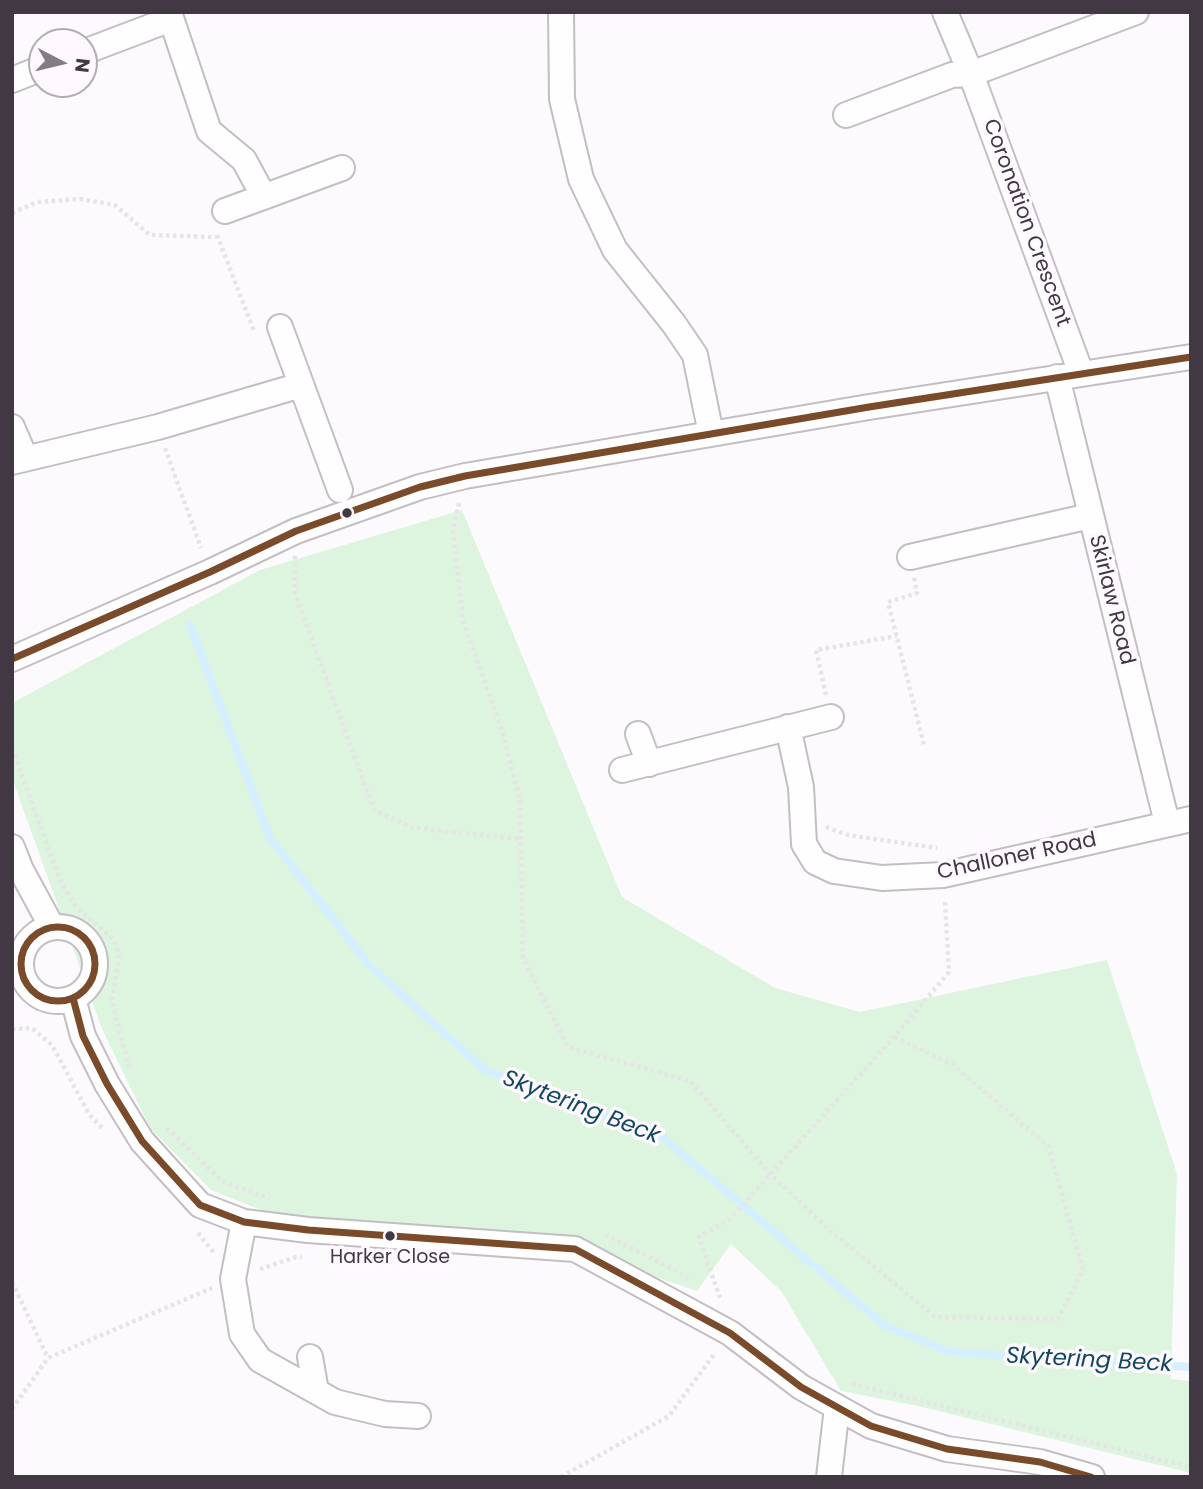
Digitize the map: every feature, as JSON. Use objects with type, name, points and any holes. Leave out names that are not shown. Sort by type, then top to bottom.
[{"type":"street","points":[[561,12],[562,99],[580,179],[615,250],[695,355],[711,434]]},
{"type":"street","name":"Coronation Crescent","points":[[945,12],[971,74],[1082,373]]},
{"type":"street","points":[[846,115],[952,75],[971,74],[1136,12]]},
{"type":"street","points":[[98,46],[170,15],[209,131],[244,160],[264,197]]},
{"type":"street","points":[[225,211],[342,168]]},
{"type":"street","points":[[280,327],[340,490]]},
{"type":"street","points":[[12,659],[296,531],[420,487],[465,476],[711,434],[1191,357]]},
{"type":"street","name":"Skirlaw Road","points":[[1057,377],[1090,516],[1179,821]]},
{"type":"street","points":[[12,427],[19,459],[158,427],[301,385]]},
{"type":"street","points":[[910,557],[1090,516]]},
{"type":"street","points":[[622,769],[831,717]]},
{"type":"street","name":"Challoner Road","points":[[788,727],[801,787],[804,844],[815,862],[834,871],[882,878],[943,876],[1179,821]]},
{"type":"street","points":[[638,734],[649,764]]},
{"type":"street","points":[[12,846],[21,870],[52,927]]},
{"type":"street","points":[[52,927],[66,927],[80,933],[92,948],[96,964],[90,985],[73,998],[57,1002],[42,998],[31,990],[17,973],[28,942],[38,933],[52,927]]},
{"type":"street","points":[[73,998],[83,1036],[107,1084],[142,1141],[200,1205],[244,1222],[308,1230],[575,1249],[730,1333],[801,1387],[871,1426],[947,1449],[1040,1462],[1092,1477]]},
{"type":"street","points":[[244,1222],[233,1279],[242,1334],[260,1360],[335,1402],[385,1414],[418,1416]]},
{"type":"street","points":[[310,1357],[316,1391]]},
{"type":"street","points":[[829,1477],[837,1407]]},
{"type":"path","points":[[12,213],[37,202],[81,199],[115,205],[150,235],[216,237]]},
{"type":"path","points":[[225,211],[216,237],[255,334],[280,327]]},
{"type":"path","points":[[158,427],[210,572]]},
{"type":"path","points":[[465,476],[453,531],[463,621],[500,727],[520,800],[523,958],[568,1047],[690,1082],[771,1175],[832,1233],[935,1317],[1058,1318],[1083,1270],[1049,1147],[952,1064],[894,1037]]},
{"type":"path","points":[[296,531],[295,593],[374,810],[412,828],[522,839]]},
{"type":"path","points":[[910,557],[917,593],[888,602],[924,745]]},
{"type":"path","points":[[831,717],[816,650],[897,636]]},
{"type":"path","points":[[12,748],[61,883],[76,907],[114,940],[119,956],[112,1002],[128,1066],[134,1076]]},
{"type":"path","points":[[561,1477],[669,1416],[730,1333],[699,1237],[730,1219],[750,1198],[949,972],[940,849],[848,835],[803,818]]},
{"type":"path","points":[[159,1119],[223,1182],[272,1199]]},
{"type":"path","points":[[599,1234],[611,1236],[681,1273],[698,1288]]},
{"type":"path","points":[[12,1409],[48,1358],[233,1279]]},
{"type":"path","points":[[12,1282],[48,1358]]},
{"type":"path","points":[[840,1381],[1191,1467]]},
{"type":"green space","points":[[462,510],[622,897],[775,988],[860,1012],[1107,960],[1177,1174],[1171,1379],[1191,1381],[1191,1473],[918,1406],[841,1391],[781,1291],[731,1244],[697,1291],[592,1256],[271,1214],[211,1190],[150,1128],[102,1029],[12,778],[12,703],[260,570]]},
{"type":"waterway","name":"Skytering Beck","points":[[190,625],[270,838],[370,966],[485,1070],[661,1136],[884,1325],[949,1352],[1191,1367]]},
{"type":"transit line","points":[[12,659],[296,531],[420,487],[465,476],[869,407],[1191,357]]},
{"type":"transit line","points":[[58,927],[79,933],[89,943],[95,964],[89,985],[79,995],[58,1001],[37,995],[27,985],[21,964],[27,943],[37,933],[58,927]]},
{"type":"transit line","points":[[73,998],[83,1036],[107,1084],[142,1141],[200,1205],[244,1222],[308,1230],[575,1249],[730,1333],[801,1387],[871,1426],[947,1449],[1040,1462],[1091,1477]]},
{"type":"place","name":"Harker Close","points":[[390,1236]]}]
